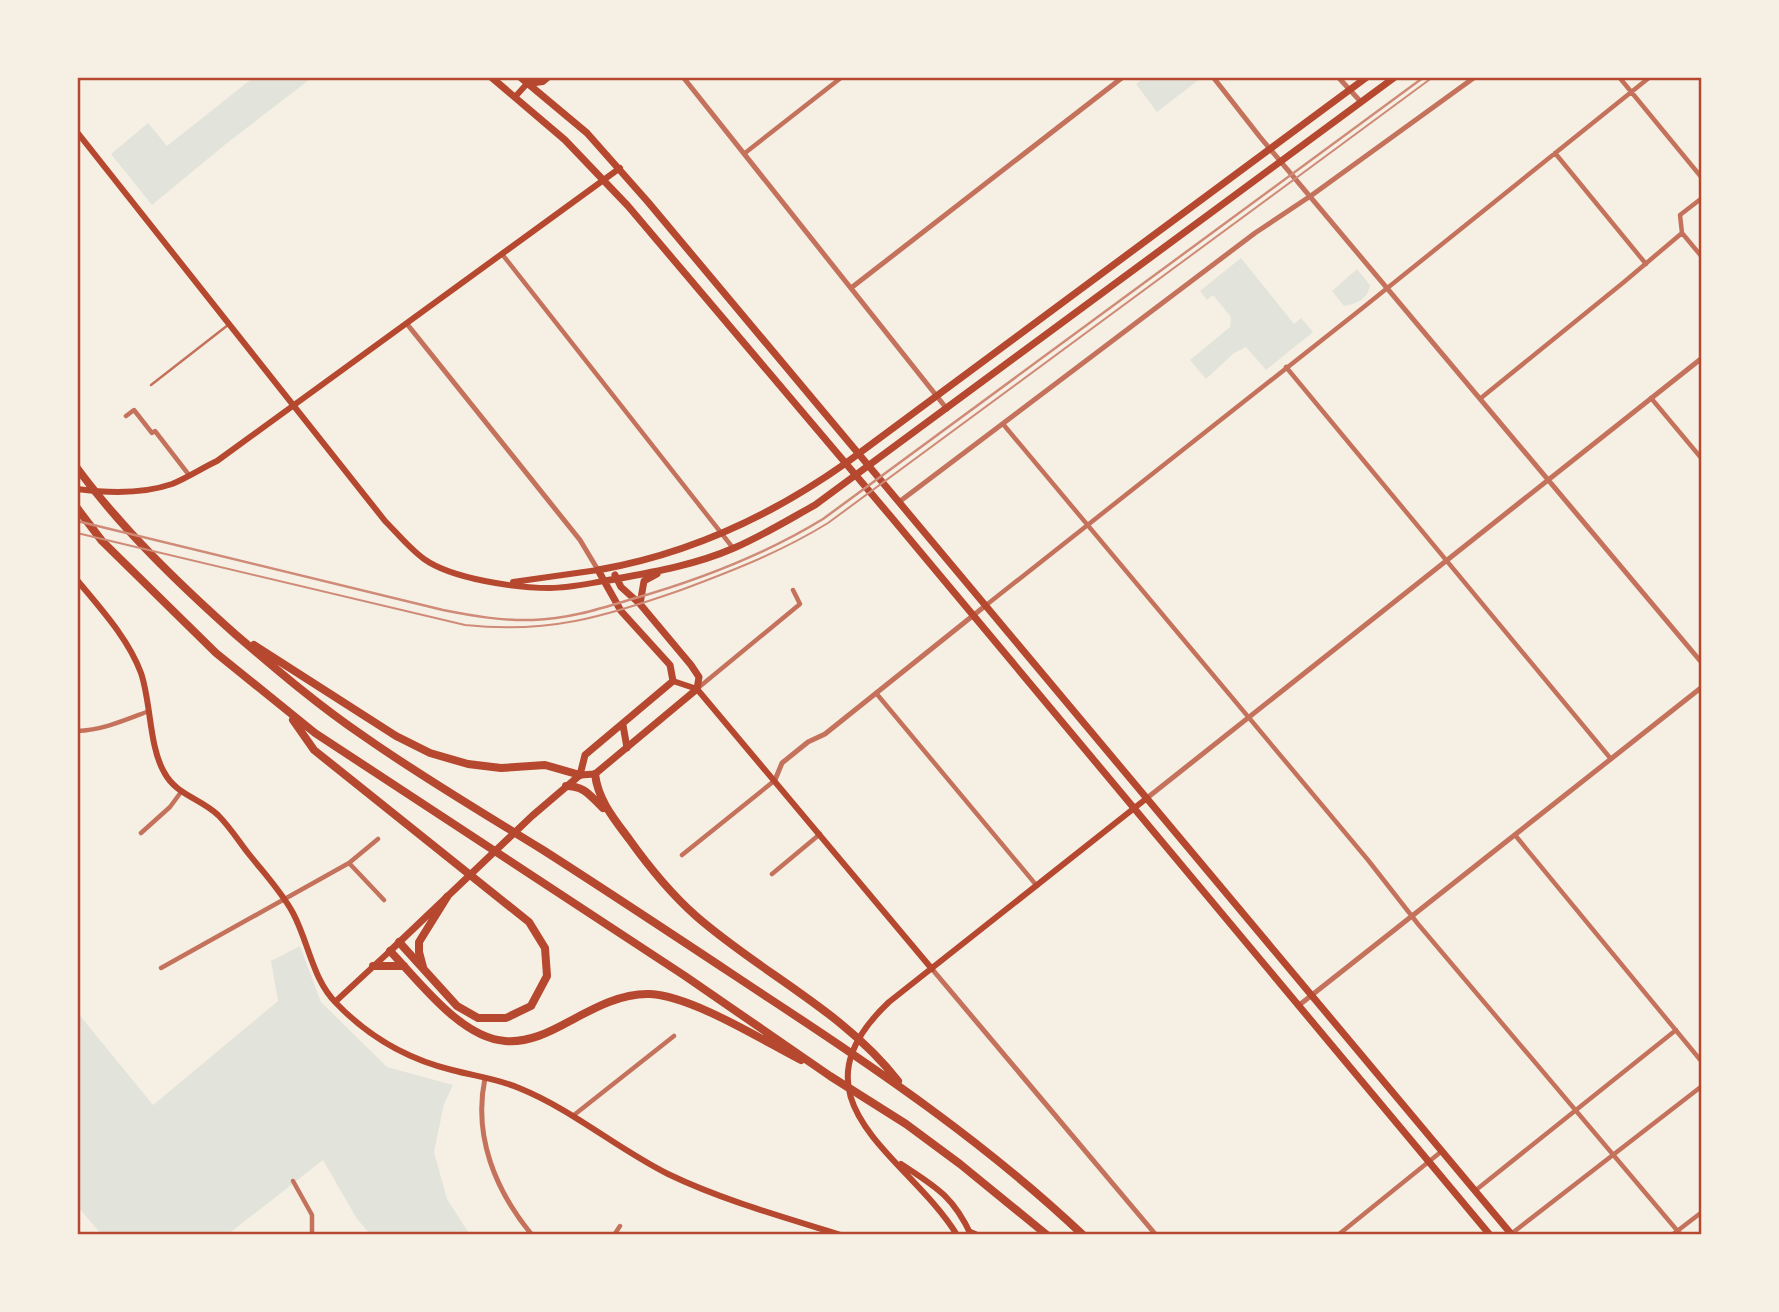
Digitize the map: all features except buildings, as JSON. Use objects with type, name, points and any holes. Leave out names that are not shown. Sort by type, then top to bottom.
[{"type":"highway","points":[[77,468],[104,504],[146,549],[299,690],[366,738],[606,890],[879,1071],[1048,1202],[1083,1235]]},
{"type":"highway","points":[[77,508],[102,541],[149,590],[216,653],[287,712],[333,746],[685,976],[879,1107],[961,1164],[1047,1235]]},
{"type":"highway","points":[[229,628],[396,736],[430,753],[468,764],[501,768],[545,765],[580,775]]},
{"type":"highway","points":[[287,712],[314,750],[529,922],[545,948],[547,976],[531,1006],[506,1018],[478,1018],[457,1006],[399,942]]},
{"type":"highway","points":[[595,774],[596,788],[609,812],[657,876],[683,904],[835,1021],[882,1061],[904,1089]]},
{"type":"highway","points":[[566,786],[587,791],[609,812]]},
{"type":"highway","points":[[424,970],[419,942],[447,897]]},
{"type":"highway","points":[[390,951],[458,1020],[488,1037],[505,1041],[526,1040],[549,1032],[596,1007],[625,997],[650,994],[689,1003],[830,1076]]},
{"type":"highway","points":[[373,966],[404,966]]},
{"type":"main road","points":[[491,77],[565,140],[604,179],[846,463],[1490,1235]]},
{"type":"main road","points":[[520,77],[543,82],[549,77]]},
{"type":"main road","points":[[504,583],[612,568],[688,547],[723,535],[783,503],[846,463],[1367,77]]},
{"type":"main road","points":[[77,132],[385,521],[423,558],[448,572],[477,579],[552,588],[670,568],[734,548],[815,505],[1395,77]]},
{"type":"main road","points":[[515,97],[530,80]]},
{"type":"main road","points":[[530,80],[620,168],[1443,1150],[1511,1235]]},
{"type":"main road","points":[[77,489],[98,492],[132,491],[170,484],[217,461],[620,168]]},
{"type":"main road","points":[[335,1002],[566,786],[580,775],[595,774],[697,688],[699,677],[691,665],[640,604],[632,599],[612,568]]},
{"type":"main road","points":[[640,604],[644,581],[670,568]]},
{"type":"main road","points":[[598,570],[621,611],[670,665],[673,681]]},
{"type":"main road","points":[[77,580],[128,647],[141,673],[157,756],[163,771],[181,792],[217,814],[284,898],[303,934],[315,971],[335,1002],[371,1034],[401,1052],[432,1065],[517,1087],[573,1115],[668,1174],[702,1189],[841,1235]]},
{"type":"main road","points":[[673,681],[697,688],[932,969]]},
{"type":"main road","points":[[580,775],[585,755],[673,681]]},
{"type":"main road","points":[[623,725],[627,748]]},
{"type":"main road","points":[[967,1235],[883,1150],[865,1128],[857,1112],[848,1073],[850,1058],[863,1032],[880,1011],[1147,798]]},
{"type":"main road","points":[[883,1150],[943,1191],[952,1202],[967,1235]]},
{"type":"street","points":[[683,77],[947,409]]},
{"type":"street","points":[[745,153],[842,77]]},
{"type":"street","points":[[851,288],[1123,77]]},
{"type":"street","points":[[1213,77],[1702,663]]},
{"type":"street","points":[[1338,77],[1361,102]]},
{"type":"street","points":[[899,502],[1255,233],[1475,77]]},
{"type":"street","points":[[1619,77],[1702,178]]},
{"type":"street","points":[[682,855],[775,780],[782,763],[808,742],[825,734],[1650,77]]},
{"type":"street","points":[[1555,153],[1646,264]]},
{"type":"street","points":[[1702,198],[1680,215],[1682,233],[1702,257]]},
{"type":"street","points":[[1481,398],[1682,233]]},
{"type":"street","points":[[502,254],[734,548]]},
{"type":"street","points":[[407,324],[580,540],[593,557],[598,570]]},
{"type":"street","points":[[1147,798],[1702,358]]},
{"type":"street","points":[[1286,367],[1611,759]]},
{"type":"street","points":[[1651,398],[1702,459]]},
{"type":"street","points":[[126,416],[134,410],[152,433],[155,431],[189,475]]},
{"type":"street","points":[[1003,424],[1680,1233]]},
{"type":"street","points":[[697,688],[800,604],[793,590]]},
{"type":"street","points":[[1298,1006],[1702,687]]},
{"type":"street","points":[[876,693],[1037,886]]},
{"type":"street","points":[[77,731],[112,725],[150,710]]},
{"type":"street","points":[[141,833],[170,807],[181,792]]},
{"type":"street","points":[[772,874],[821,833]]},
{"type":"street","points":[[1515,835],[1702,1062]]},
{"type":"street","points":[[161,968],[349,863],[378,839]]},
{"type":"street","points":[[349,863],[384,900]]},
{"type":"street","points":[[932,969],[1156,1235]]},
{"type":"street","points":[[1476,1191],[1676,1030]]},
{"type":"street","points":[[573,1115],[674,1036]]},
{"type":"street","points":[[485,1078],[480,1114],[489,1159],[506,1198],[532,1235]]},
{"type":"street","points":[[1511,1235],[1702,1086]]},
{"type":"street","points":[[1338,1235],[1443,1150]]},
{"type":"street","points":[[293,1181],[312,1215],[312,1235]]},
{"type":"street","points":[[1672,1235],[1680,1233],[1702,1212]]},
{"type":"street","points":[[614,1235],[620,1226]]},
{"type":"lane","points":[[151,385],[230,323]]},
{"type":"shaded area","points":[[254,77],[313,77],[152,205],[111,154],[148,123],[167,146]]},
{"type":"shaded area","points":[[1145,77],[1201,78],[1157,112],[1136,84]]},
{"type":"shaded area","points":[[1241,258],[1294,324],[1301,318],[1313,332],[1266,370],[1246,347],[1234,353],[1206,379],[1190,360],[1230,327],[1231,317],[1213,295],[1207,300],[1200,291]]},
{"type":"shaded area","points":[[1357,269],[1370,285],[1369,290],[1361,300],[1344,306],[1332,291]]},
{"type":"shaded area","points":[[300,946],[321,1002],[387,1067],[453,1085],[444,1104],[434,1152],[447,1199],[470,1235],[371,1235],[357,1219],[323,1160],[227,1235],[102,1235],[77,1206],[77,1012],[153,1105],[278,1001],[271,961]]},
{"type":"tram line","points":[[77,533],[465,625],[550,625],[601,615],[653,600],[756,560],[828,523],[1433,77]]},
{"type":"railway","points":[[77,521],[443,610],[499,619],[533,620],[571,616],[682,584],[754,555],[823,519],[1424,77]]}]
